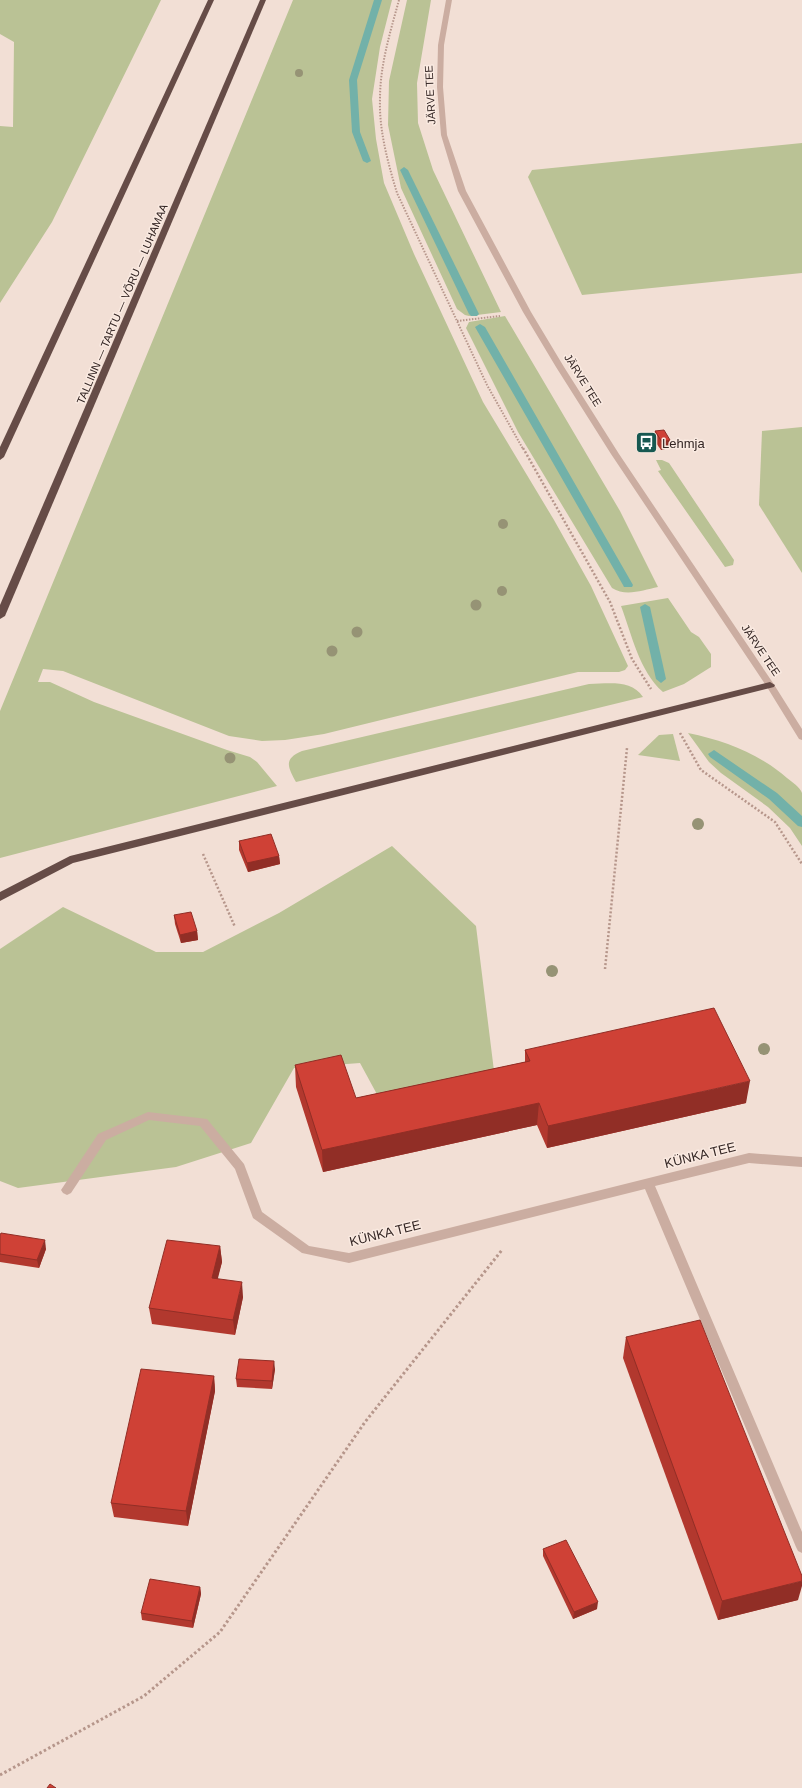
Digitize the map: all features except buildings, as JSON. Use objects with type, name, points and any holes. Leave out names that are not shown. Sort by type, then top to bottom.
[{"type":"highway","points":[[0,457],[211,0]]},
{"type":"highway","name":"TALLINN — TARTU — VÕRU — LUHAMAA","points":[[0,616],[263,0]]},
{"type":"highway","points":[[0,897],[70,860],[633,718],[770,685]]},
{"type":"street","name":"JÄRVE TEE","points":[[449,0],[441,45],[440,87],[444,136],[462,191],[527,312],[615,454],[770,685],[802,737]]},
{"type":"street","name":"KÜNKA TEE","points":[[67,1190],[102,1137],[148,1116],[203,1122],[240,1167],[257,1215],[306,1250],[349,1258],[749,1158],[802,1162]]},
{"type":"street","points":[[648,1183],[802,1547]]},
{"type":"path","points":[[399,0],[386,46],[380,88],[382,130],[397,194],[487,385],[610,602],[624,640],[644,681],[667,710],[701,770],[775,822],[802,864]]},
{"type":"path","points":[[457,321],[527,312]]},
{"type":"path","points":[[604,969],[616,871],[624,759],[633,718]]},
{"type":"path","points":[[192,829],[235,927]]},
{"type":"path","points":[[0,1775],[144,1696],[220,1632],[365,1422],[502,1249]]},
{"type":"green space","points":[[0,0],[161,0],[52,222],[0,303],[0,126],[13,127],[14,42],[0,34]]},
{"type":"green space","points":[[293,0],[392,0],[380,47],[372,99],[376,139],[384,183],[414,254],[483,402],[554,520],[591,586],[628,666],[625,670],[619,672],[578,672],[324,734],[285,740],[262,741],[229,736],[63,671],[43,669],[38,682],[50,682],[94,702],[250,757],[257,762],[277,786],[0,858],[0,711]]},
{"type":"green space","points":[[407,0],[431,0],[417,83],[418,123],[433,170],[501,312],[469,316],[457,309],[401,188],[388,125],[389,81]]},
{"type":"green space","points":[[802,143],[802,273],[582,295],[528,177],[532,170]]},
{"type":"green space","points":[[505,316],[620,511],[658,587],[629,592],[617,591],[612,588],[518,432],[466,328],[469,322]]},
{"type":"green space","points":[[802,427],[802,573],[759,505],[762,431]]},
{"type":"green space","points":[[656,460],[662,460],[669,463],[734,560],[733,565],[725,567],[658,471],[661,470]]},
{"type":"green space","points":[[668,598],[691,632],[699,637],[711,654],[711,667],[684,684],[663,692],[648,674],[642,663],[621,606]]},
{"type":"green space","points":[[611,683],[626,685],[638,691],[643,697],[296,782],[289,768],[292,757],[302,751],[589,684]]},
{"type":"green space","points":[[688,733],[741,749],[776,769],[798,787],[802,793],[802,846],[790,828],[768,807],[721,773],[709,762]]},
{"type":"green space","points":[[673,734],[680,761],[638,755],[659,735]]},
{"type":"green space","points":[[392,846],[476,926],[494,1071],[379,1098],[360,1063],[294,1068],[251,1143],[176,1167],[18,1188],[0,1181],[0,949],[63,907],[156,952],[203,952],[279,913]]},
{"type":"waterway","points":[[367,161],[356,132],[353,80],[378,0]]},
{"type":"waterway","points":[[404,170],[474,314]]},
{"type":"waterway","points":[[480,327],[628,585]]},
{"type":"waterway","points":[[645,607],[661,679]]},
{"type":"waterway","points":[[714,754],[773,796],[802,823]]},
{"type":"place","name":"Lehmja","points":[[646,443]]}]
